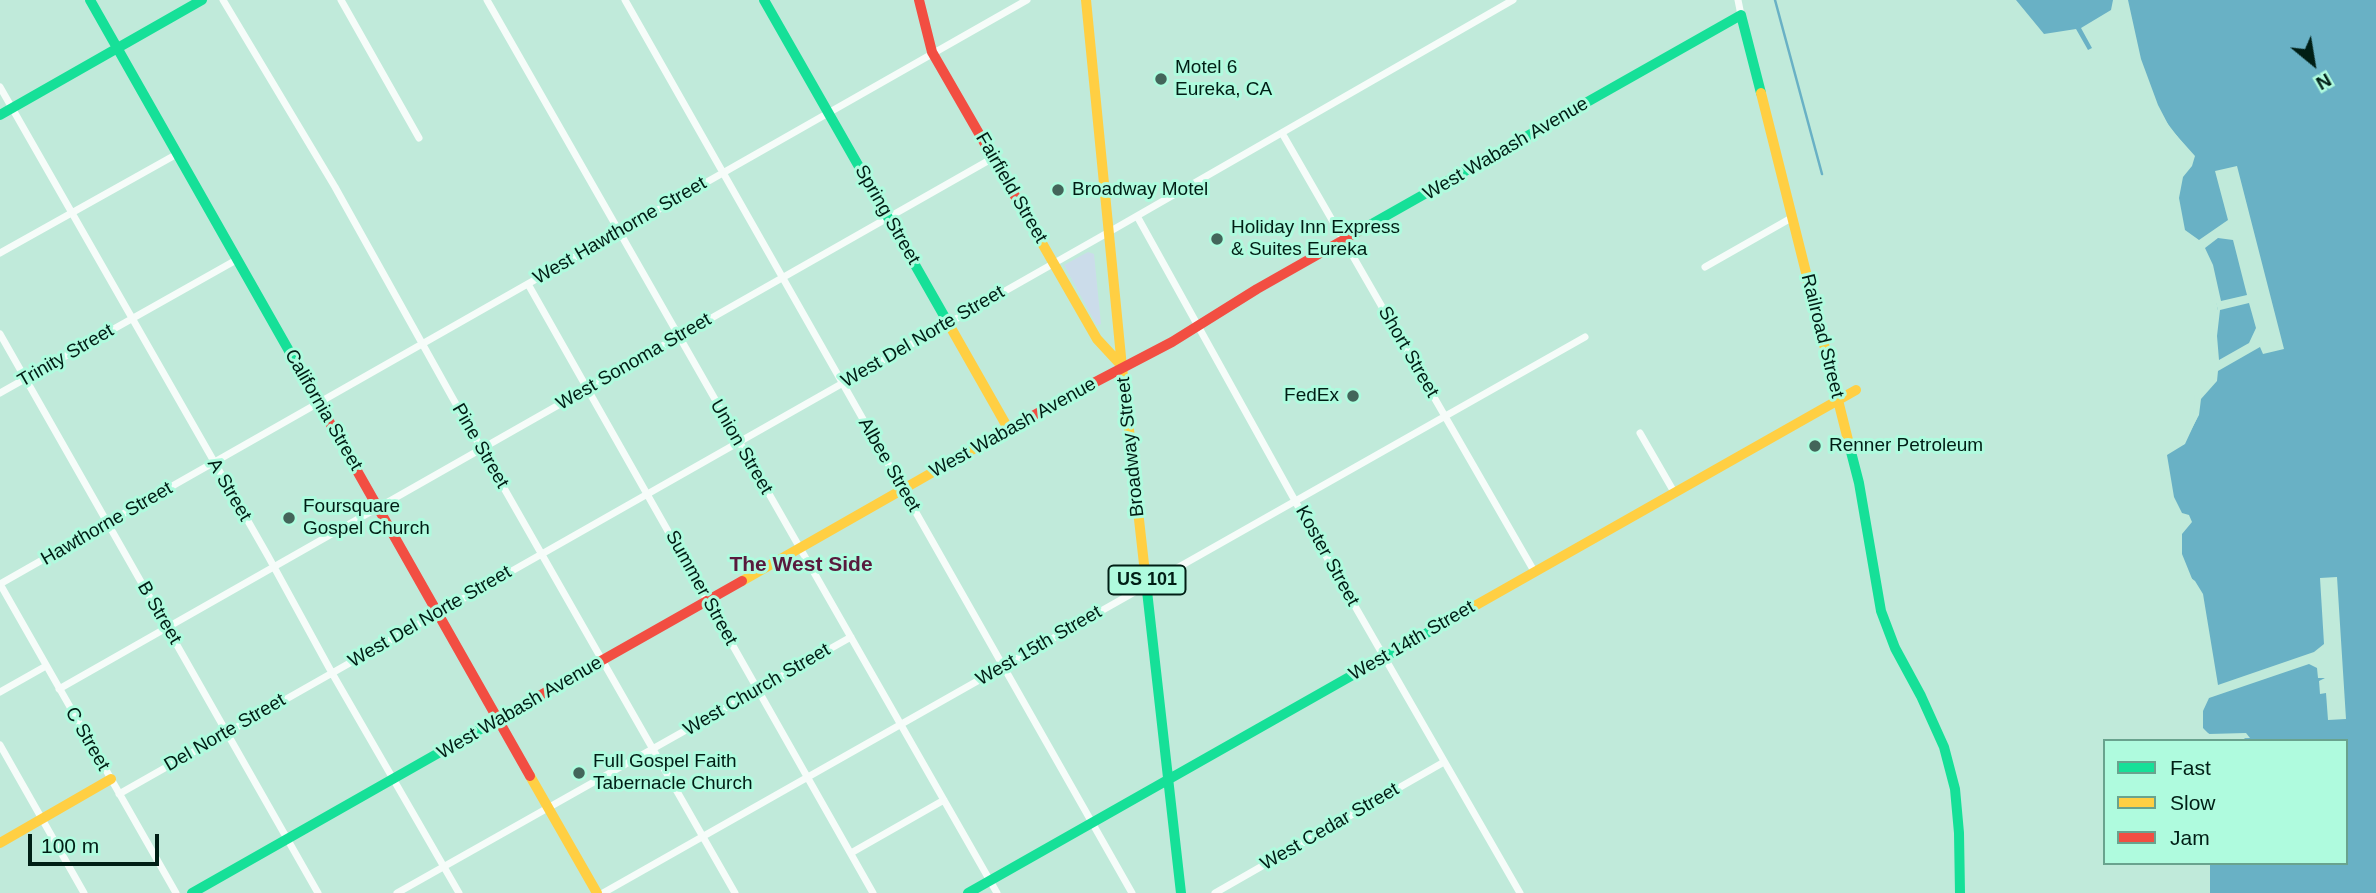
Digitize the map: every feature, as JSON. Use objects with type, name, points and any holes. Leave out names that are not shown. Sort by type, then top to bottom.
[{"type":"main road","name":"California Street","points":[[90,0],[597,893]]},
{"type":"main road","points":[[0,115],[202,0]]},
{"type":"main road","name":"Spring Street","points":[[764,0],[1009,430]]},
{"type":"main road","name":"Fairfield Street","points":[[919,0],[932,52],[1097,339],[1122,367]]},
{"type":"main road","name":"Broadway Street","points":[[1086,0],[1122,367],[1181,893]]},
{"type":"main road","name":"Railroad Street","points":[[1741,15],[1866,515],[1881,611],[1895,648],[1944,747],[1955,789],[1960,893]]},
{"type":"main road","name":"West Wabash Avenue","points":[[192,893],[799,548],[1122,367],[1172,342],[1197,324],[1741,15]]},
{"type":"main road","name":"West 14th Street","points":[[968,893],[1856,390]]},
{"type":"main road","points":[[0,843],[111,779]]},
{"type":"street","name":"Pine Street","points":[[223,0],[335,187],[481,449],[735,893]]},
{"type":"street","points":[[341,0],[419,138]]},
{"type":"street","name":"Union Street","points":[[487,0],[997,893]]},
{"type":"street","name":"Albee Street","points":[[625,0],[1132,893]]},
{"type":"street","name":"West Hawthorne Street","points":[[213,463],[1027,0]]},
{"type":"street","name":"West Del Norte Street","points":[[332,673],[1513,0]]},
{"type":"street","name":"Railroad Street","points":[[1738,0],[1741,15]]},
{"type":"street","name":"A Street","points":[[0,86],[459,893]]},
{"type":"street","name":"Short Street","points":[[1282,133],[1534,571]]},
{"type":"street","points":[[0,253],[177,154]]},
{"type":"street","name":"West Sonoma Street","points":[[59,689],[993,158]]},
{"type":"street","name":"Koster Street","points":[[1137,216],[1384,658],[1520,893]]},
{"type":"street","points":[[1705,267],[1793,216]]},
{"type":"street","name":"Trinity Street","points":[[0,393],[238,259]]},
{"type":"street","name":"Summer Street","points":[[528,284],[873,893]]},
{"type":"street","name":"B Street","points":[[0,334],[318,893]]},
{"type":"street","name":"West 15th Street","points":[[603,893],[1585,337]]},
{"type":"street","points":[[1640,433],[1674,492]]},
{"type":"street","name":"Hawthorne Street","points":[[0,584],[213,463]]},
{"type":"street","name":"C Street","points":[[0,584],[176,893]]},
{"type":"street","name":"West Church Street","points":[[397,893],[851,637]]},
{"type":"street","points":[[0,692],[46,666]]},
{"type":"street","name":"Del Norte Street","points":[[119,794],[332,673]]},
{"type":"street","points":[[0,745],[84,893]]},
{"type":"street","name":"West Cedar Street","points":[[1215,893],[1444,762]]},
{"type":"street","points":[[851,853],[944,800]]},
{"type":"shaded area","points":[[1088,252],[1094,254],[1101,324],[1097,326],[1064,265]]},
{"type":"water","points":[[2016,0],[2113,0],[2111,10],[2081,28],[2092,48],[2088,50],[2076,29],[2044,34]]},
{"type":"water","points":[[2125,0],[2376,0],[2376,893],[2210,893],[2210,865],[2348,865],[2348,739],[2245,739],[2244,736],[2214,736],[2203,731],[2203,705],[2209,698],[2213,683],[2201,601],[2182,554],[2182,534],[2192,522],[2189,515],[2182,513],[2174,497],[2167,455],[2185,444],[2197,418],[2198,397],[2216,380],[2214,338],[2219,315],[2207,257],[2181,229],[2176,200],[2181,179],[2193,157],[2155,107]]},
{"type":"pier","points":[[2122,0],[2128,0],[2141,59],[2158,105],[2170,128],[2195,156],[2192,166],[2183,177],[2179,198],[2185,230],[2199,240],[2228,220],[2215,171],[2237,166],[2284,349],[2263,354],[2260,347],[2218,371],[2217,381],[2201,399],[2199,415],[2183,445],[2193,417],[2195,395],[2213,380],[2210,338],[2215,312],[2218,310],[2216,303],[2213,303],[2205,260],[2191,241],[2182,234],[2175,214],[2174,194],[2179,176],[2189,157],[2154,113],[2148,99],[2128,34]],"holes":[[[2218,238],[2233,240],[2247,295],[2221,301],[2213,265],[2205,248]],[[2249,303],[2256,328],[2249,343],[2219,360],[2217,336],[2220,310]]]},
{"type":"pier","points":[[2187,575],[2195,581],[2203,594],[2218,685],[2314,652],[2324,644],[2320,578],[2337,577],[2346,719],[2328,720],[2326,693],[2320,694],[2319,681],[2325,678],[2318,678],[2317,668],[2309,664],[2209,698],[2207,692],[2211,686],[2197,602]]},
{"type":"pier","points":[[2209,698],[2203,711],[2203,728],[2209,734],[2246,733],[2250,738],[2213,739],[2200,734],[2200,704]]},
{"type":"waterway","points":[[1775,0],[1822,174]]},
{"type":"traffic: fast","points":[[90,0],[326,416]]},
{"type":"traffic: fast","points":[[0,115],[202,0]]},
{"type":"traffic: fast","points":[[764,0],[951,328]]},
{"type":"traffic: fast","points":[[1361,230],[1741,15],[1761,93]]},
{"type":"traffic: fast","points":[[1850,448],[1859,483],[1881,611],[1895,648],[1944,747],[1955,789],[1960,893]]},
{"type":"traffic: fast","points":[[1146,582],[1181,893]]},
{"type":"traffic: fast","points":[[968,893],[1441,625]]},
{"type":"traffic: fast","points":[[192,893],[486,726]]},
{"type":"traffic: slow","points":[[1086,0],[1146,582]]},
{"type":"traffic: slow","points":[[1761,93],[1850,448]]},
{"type":"traffic: slow","points":[[1015,196],[1097,339],[1122,366]]},
{"type":"traffic: slow","points":[[951,328],[1009,430]]},
{"type":"traffic: slow","points":[[1441,625],[1856,390]]},
{"type":"traffic: slow","points":[[742,581],[977,447]]},
{"type":"traffic: slow","points":[[530,776],[597,893]]},
{"type":"traffic: slow","points":[[0,843],[111,779]]},
{"type":"traffic: jam","points":[[919,0],[932,52],[1015,196]]},
{"type":"traffic: jam","points":[[977,447],[1172,342],[1257,289],[1361,230]]},
{"type":"traffic: jam","points":[[326,416],[530,776]]},
{"type":"traffic: jam","points":[[486,726],[742,581]]},
{"type":"place","name":"Motel 6 Eureka, CA","points":[[1161,79]]},
{"type":"place","name":"Broadway Motel","points":[[1058,190]]},
{"type":"place","name":"Holiday Inn Express & Suites Eureka","points":[[1217,239]]},
{"type":"place","name":"FedEx","points":[[1353,396]]},
{"type":"place","name":"Renner Petroleum","points":[[1815,446]]},
{"type":"place","name":"Foursquare Gospel Church","points":[[289,518]]},
{"type":"place","name":"Full Gospel Faith Tabernacle Church","points":[[579,773]]},
{"type":"district","name":"The West Side","points":[[801,565]]}]
